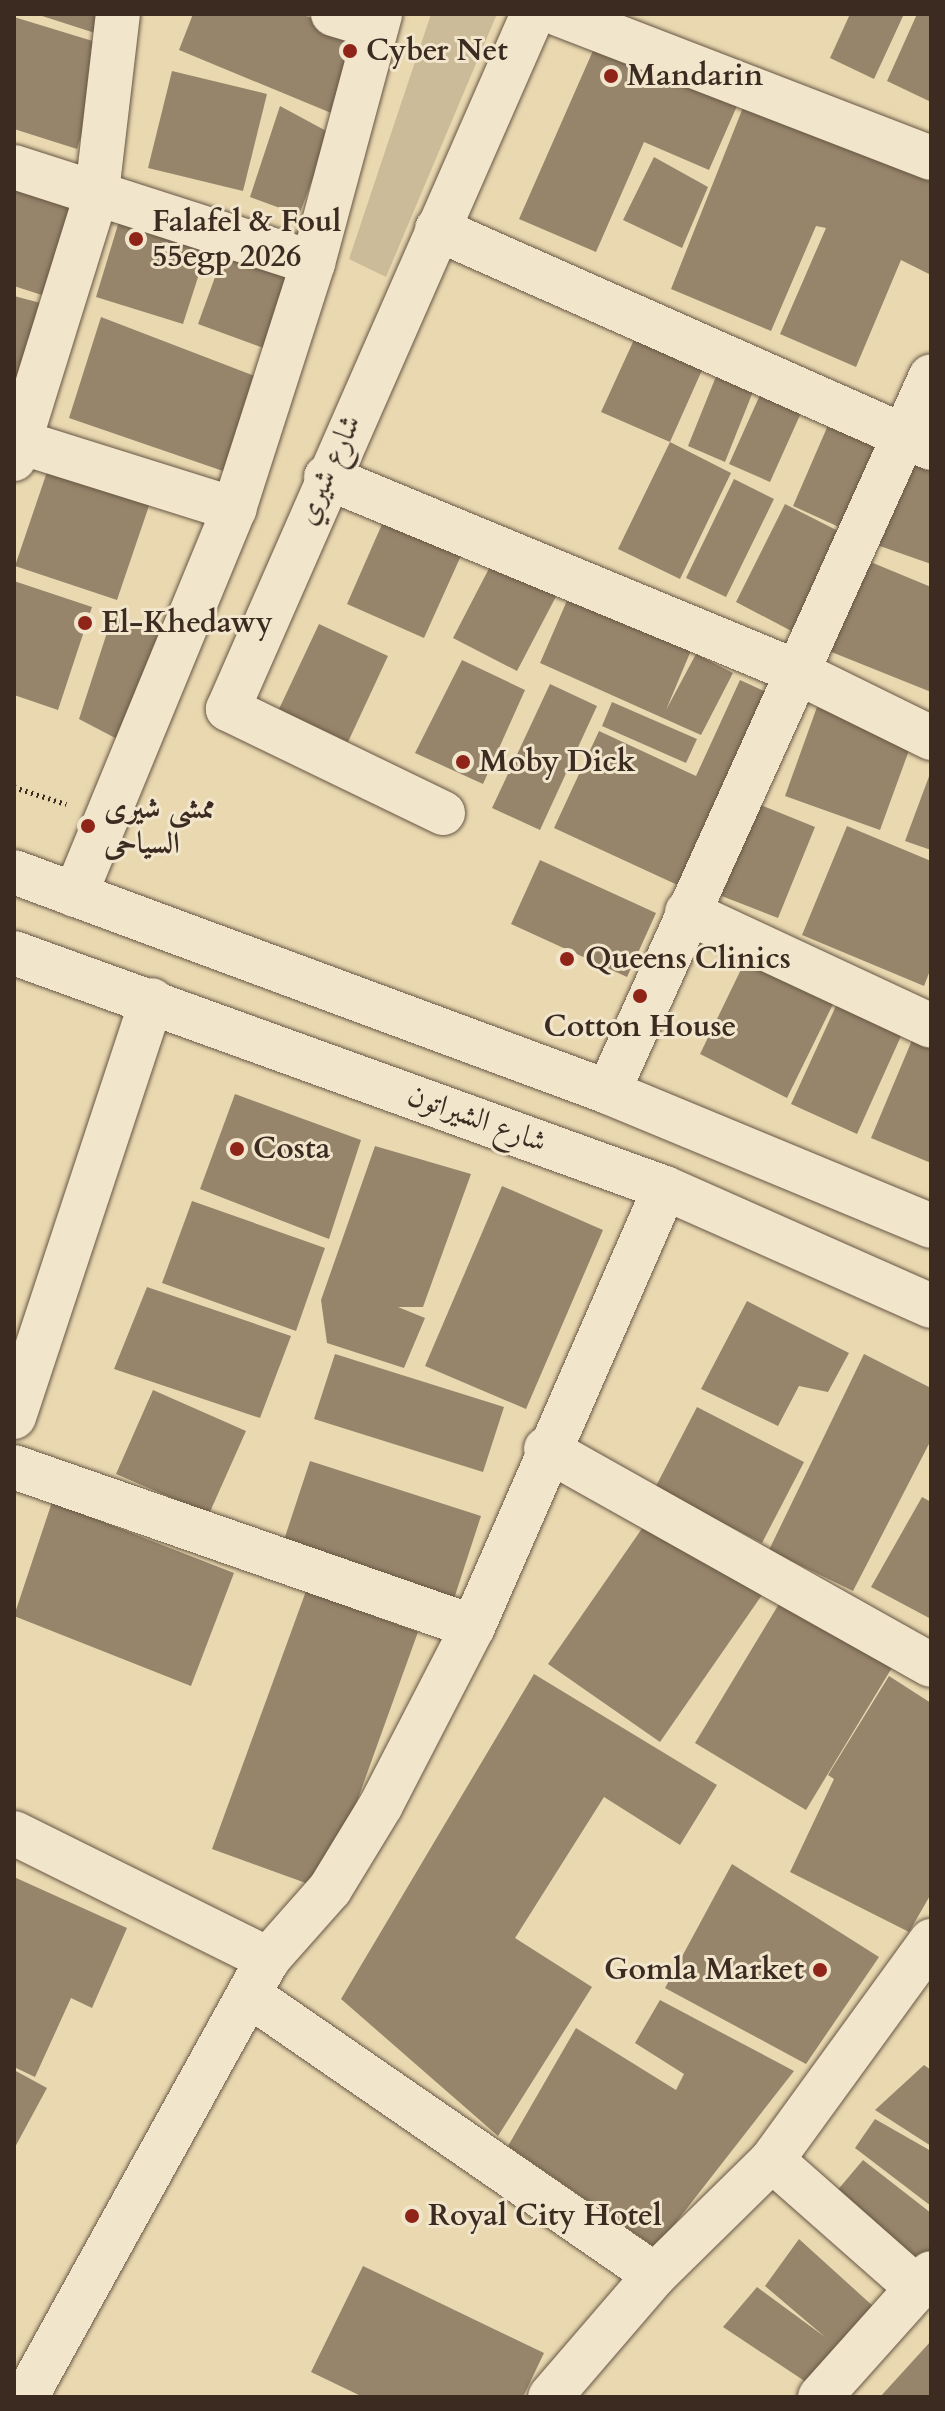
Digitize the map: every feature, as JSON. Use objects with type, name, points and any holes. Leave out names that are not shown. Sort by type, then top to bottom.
[{"type":"street","points":[[118,14],[97,192],[16,447],[234,509]]},
{"type":"street","points":[[75,895],[234,509],[313,263],[378,21],[333,14]]},
{"type":"street","name":"شارع شيري","points":[[443,813],[228,709],[326,477],[533,14]]},
{"type":"street","points":[[558,14],[931,158]]},
{"type":"street","points":[[14,167],[313,263]]},
{"type":"street","points":[[437,229],[919,441]]},
{"type":"street","points":[[608,1092],[795,671],[919,441],[931,376]]},
{"type":"street","points":[[326,477],[795,671],[931,738]]},
{"type":"street","points":[[14,872],[608,1092],[931,1226]]},
{"type":"street","points":[[687,912],[931,1026]]},
{"type":"street","name":"شارع الشيراتون","points":[[14,953],[152,1000],[665,1188],[931,1306]]},
{"type":"street","points":[[14,1417],[152,1000]]},
{"type":"street","points":[[26,2397],[258,1977],[330,1889],[473,1627],[546,1449],[665,1188]]},
{"type":"street","points":[[546,1449],[931,1665]]},
{"type":"street","points":[[14,1467],[473,1627]]},
{"type":"street","points":[[14,1833],[258,1977],[655,2275]]},
{"type":"street","points":[[550,2397],[655,2275],[772,2160],[931,1941]]},
{"type":"street","points":[[772,2160],[924,2280],[820,2397]]},
{"type":"path","points":[[14,787],[105,817]]},
{"type":"shaded area","points":[[431,14],[497,14],[386,277],[349,259]]},
{"type":"building","points":[[36,14],[136,14],[126,43]]},
{"type":"building","points":[[193,14],[301,14],[349,33],[336,115],[179,50]]},
{"type":"building","points":[[850,14],[904,14],[874,79],[830,58]]},
{"type":"building","points":[[917,14],[931,14],[931,102],[887,81]]},
{"type":"building","points":[[14,17],[109,46],[77,149],[14,129]]},
{"type":"building","points":[[599,37],[740,99],[709,170],[644,142],[596,252],[519,219]]},
{"type":"building","points":[[172,71],[267,94],[243,191],[148,168]]},
{"type":"building","points":[[746,100],[931,179],[931,275],[901,260],[856,367],[780,334],[826,228],[816,226],[771,331],[671,289]]},
{"type":"building","points":[[280,106],[330,133],[299,215],[250,197]]},
{"type":"building","points":[[654,157],[708,187],[682,248],[623,220]]},
{"type":"building","points":[[14,189],[77,210],[48,297],[14,286]]},
{"type":"building","points":[[120,218],[208,246],[183,324],[96,297]]},
{"type":"building","points":[[227,244],[293,269],[269,350],[198,324]]},
{"type":"building","points":[[14,296],[52,306],[14,401]]},
{"type":"building","points":[[101,317],[257,377],[223,471],[69,418]]},
{"type":"building","points":[[643,320],[711,350],[670,442],[601,412]]},
{"type":"building","points":[[719,369],[756,384],[725,462],[688,446]]},
{"type":"building","points":[[764,386],[805,404],[770,482],[729,464]]},
{"type":"building","points":[[835,409],[893,435],[850,532],[793,506]]},
{"type":"building","points":[[670,442],[731,473],[680,579],[618,549]]},
{"type":"building","points":[[908,457],[931,465],[931,564],[877,545]]},
{"type":"building","points":[[51,460],[153,494],[117,600],[15,566]]},
{"type":"building","points":[[734,479],[774,499],[726,597],[686,578]]},
{"type":"building","points":[[785,504],[850,537],[799,635],[736,602]]},
{"type":"building","points":[[386,515],[464,549],[424,638],[347,604]]},
{"type":"building","points":[[497,553],[561,587],[517,671],[453,638]]},
{"type":"building","points":[[861,558],[931,587],[931,692],[824,649]]},
{"type":"building","points":[[14,581],[92,607],[58,710],[14,695]]},
{"type":"building","points":[[572,589],[695,641],[666,710],[696,654],[733,673],[701,735],[540,663]]},
{"type":"building","points":[[113,614],[160,636],[119,740],[79,719]]},
{"type":"building","points":[[319,624],[388,656],[348,742],[279,709]]},
{"type":"building","points":[[462,660],[525,690],[483,784],[415,753]]},
{"type":"building","points":[[740,680],[773,695],[684,888],[554,828],[599,731],[696,776]]},
{"type":"building","points":[[550,684],[597,706],[540,830],[492,808]]},
{"type":"building","points":[[612,702],[697,739],[686,763],[602,726]]},
{"type":"building","points":[[817,707],[912,742],[880,830],[785,796]]},
{"type":"building","points":[[931,771],[931,850],[905,841]]},
{"type":"building","points":[[751,801],[815,827],[778,918],[714,893]]},
{"type":"building","points":[[847,826],[931,861],[931,968],[924,986],[802,935]]},
{"type":"building","points":[[540,860],[656,913],[627,977],[511,924]]},
{"type":"building","points":[[748,955],[836,998],[787,1098],[700,1054]]},
{"type":"building","points":[[841,995],[906,1025],[857,1134],[791,1104]]},
{"type":"building","points":[[920,1021],[931,1025],[931,1163],[871,1138]]},
{"type":"building","points":[[235,1094],[361,1140],[329,1239],[200,1189]]},
{"type":"building","points":[[375,1146],[471,1174],[423,1307],[398,1307],[425,1318],[404,1368],[327,1343],[321,1300]]},
{"type":"building","points":[[502,1186],[603,1230],[526,1409],[425,1366]]},
{"type":"building","points":[[192,1201],[325,1248],[296,1331],[162,1283]]},
{"type":"building","points":[[147,1287],[291,1336],[260,1418],[114,1369]]},
{"type":"building","points":[[747,1301],[849,1353],[828,1392],[799,1386],[778,1426],[701,1389]]},
{"type":"building","points":[[335,1354],[504,1407],[483,1472],[314,1419]]},
{"type":"building","points":[[864,1354],[931,1388],[931,1440],[853,1591],[769,1550]]},
{"type":"building","points":[[153,1390],[246,1431],[209,1514],[116,1474]]},
{"type":"building","points":[[697,1407],[804,1462],[762,1543],[655,1488]]},
{"type":"building","points":[[310,1461],[481,1516],[452,1605],[281,1549]]},
{"type":"building","points":[[922,1497],[931,1502],[931,1619],[871,1587]]},
{"type":"building","points":[[52,1502],[234,1573],[191,1686],[14,1616]]},
{"type":"building","points":[[650,1517],[762,1595],[660,1742],[548,1664]]},
{"type":"building","points":[[306,1591],[418,1632],[325,1890],[212,1849]]},
{"type":"building","points":[[785,1594],[896,1661],[806,1810],[695,1743]]},
{"type":"building","points":[[534,1674],[717,1785],[680,1845],[604,1797],[515,1938],[592,1987],[498,2136],[341,1999]]},
{"type":"building","points":[[889,1676],[931,1703],[931,1894],[909,1932],[790,1872],[834,1779],[828,1775]]},
{"type":"building","points":[[732,1864],[879,1957],[806,2064],[665,1988]]},
{"type":"building","points":[[14,1877],[127,1928],[92,2008],[71,1998],[35,2077],[14,2067]]},
{"type":"building","points":[[660,2000],[794,2071],[656,2248],[508,2146],[576,2028],[676,2090],[684,2074],[635,2043]]},
{"type":"building","points":[[924,2065],[931,2070],[931,2146],[875,2110]]},
{"type":"building","points":[[14,2070],[47,2088],[14,2149]]},
{"type":"building","points":[[875,2119],[931,2151],[931,2206],[855,2148]]},
{"type":"building","points":[[863,2160],[931,2213],[931,2252],[914,2270],[830,2199]]},
{"type":"building","points":[[799,2239],[874,2307],[806,2382],[723,2327],[757,2287],[825,2337],[765,2286]]},
{"type":"building","points":[[363,2266],[544,2353],[523,2397],[363,2397],[311,2372]]},
{"type":"building","points":[[931,2341],[931,2397],[880,2397]]},
{"type":"place","name":"Cyber Net","points":[[350,51]]},
{"type":"place","name":"Mandarin","points":[[611,76]]},
{"type":"place","name":"Falafel & Foul 55egp 2026","points":[[136,239]]},
{"type":"place","name":"El-Khedawy","points":[[85,623]]},
{"type":"place","name":"Moby Dick","points":[[463,762]]},
{"type":"place","name":"ممشى شيرى السياحى","points":[[88,826]]},
{"type":"place","name":"Queens Clinics","points":[[567,959]]},
{"type":"place","name":"Cotton House","points":[[640,996]]},
{"type":"place","name":"Costa","points":[[237,1149]]},
{"type":"place","name":"Gomla Market","points":[[820,1970]]},
{"type":"place","name":"Royal City Hotel","points":[[412,2216]]}]
